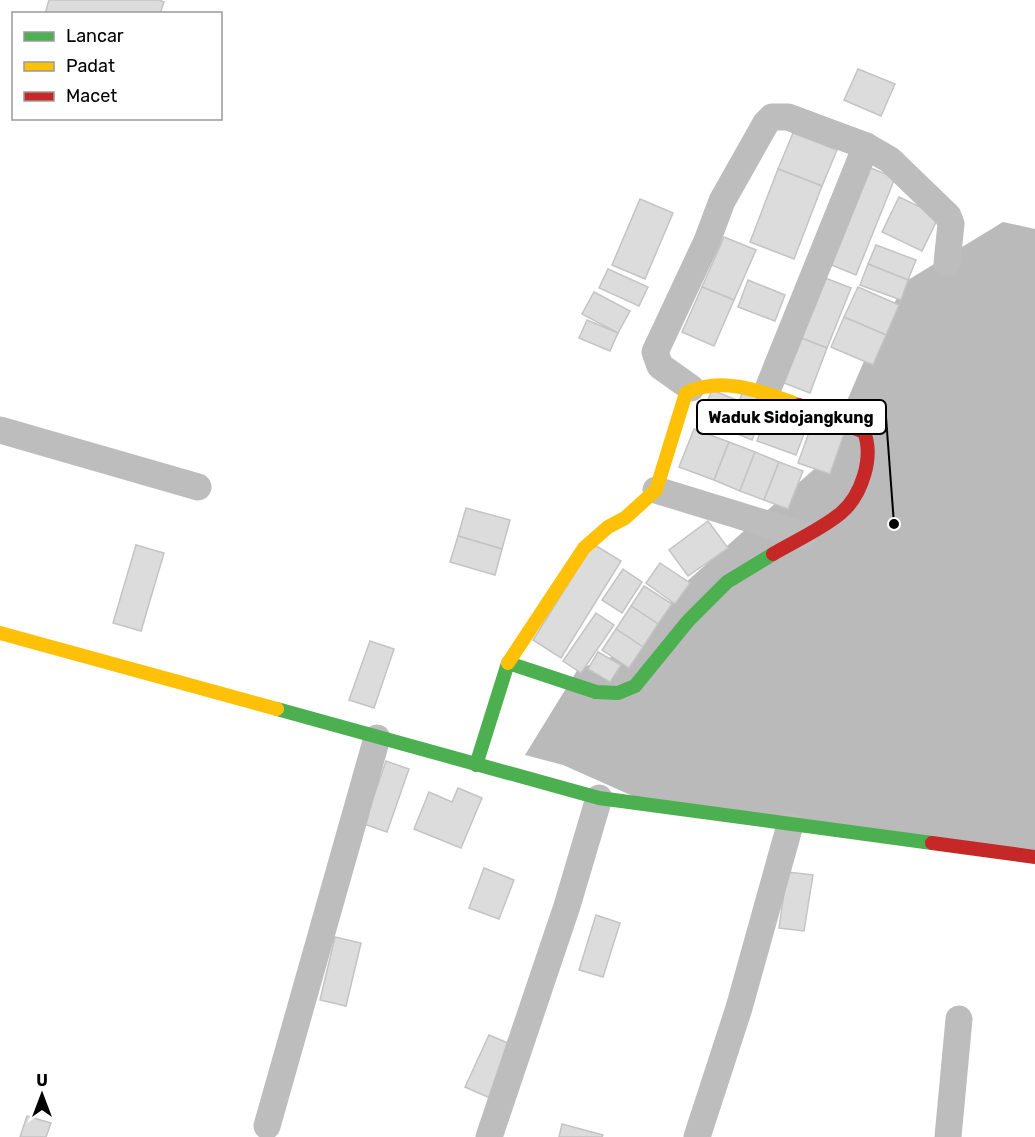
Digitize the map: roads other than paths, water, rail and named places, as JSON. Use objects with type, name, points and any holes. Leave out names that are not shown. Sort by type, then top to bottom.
[{"type":"street","points":[[691,388],[660,366],[655,352],[707,240],[722,201],[766,123],[778,116],[788,117],[866,146],[890,160],[948,216],[951,224],[947,263]]},
{"type":"street","points":[[767,391],[866,146]]},
{"type":"street","points":[[476,765],[508,663],[584,548],[608,527],[625,518],[656,489],[686,393],[691,388],[702,384],[767,391],[864,432],[868,444],[868,457],[859,486],[842,512],[727,582],[688,621],[635,686],[618,693],[596,692],[508,663]]},
{"type":"street","points":[[0,430],[198,487]]},
{"type":"street","points":[[656,489],[802,535]]},
{"type":"street","points":[[0,633],[600,798],[1035,857]]},
{"type":"street","points":[[267,1126],[377,738]]},
{"type":"street","points":[[489,1137],[567,906],[600,798]]},
{"type":"street","points":[[697,1137],[738,1008],[790,825]]},
{"type":"street","points":[[948,1137],[959,1019]]},
{"type":"place","name":"Waduk Sidojangkung","points":[[894,524]]}]
